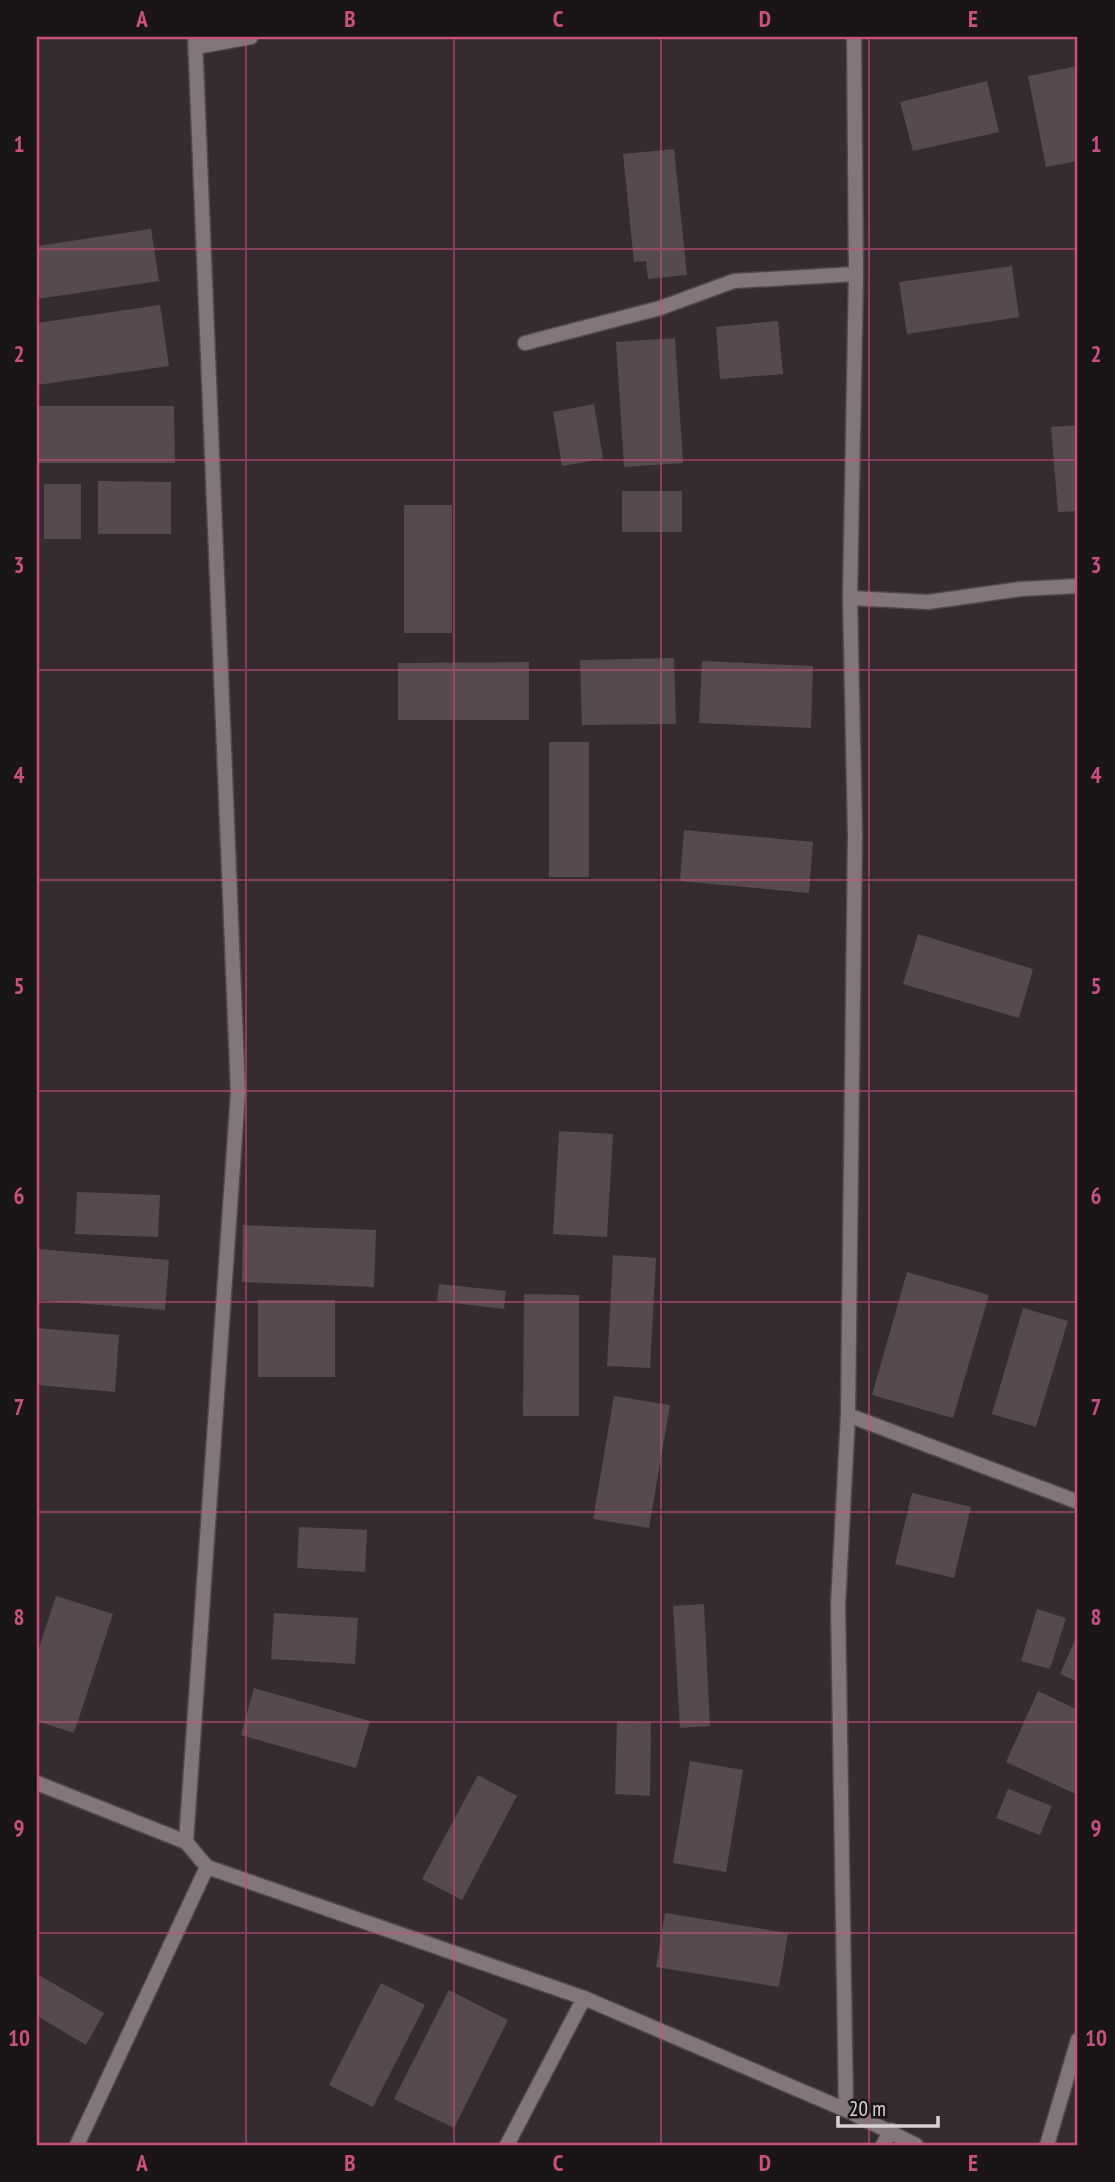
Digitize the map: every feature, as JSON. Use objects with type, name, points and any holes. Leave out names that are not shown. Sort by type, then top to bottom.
[{"type":"street","points":[[186,1842],[238,1092],[195,42],[251,37]]},
{"type":"street","points":[[846,2110],[838,1605],[848,1415],[855,834],[850,598],[856,274],[854,37]]},
{"type":"street","points":[[525,343],[660,308],[734,281],[856,274]]},
{"type":"street","points":[[850,598],[928,602],[1021,589],[1078,586]]},
{"type":"street","points":[[848,1415],[1078,1502]]},
{"type":"street","points":[[37,1783],[186,1842],[206,1867],[584,1998],[846,2110],[891,2130],[916,2145]]},
{"type":"street","points":[[77,2145],[206,1867]]},
{"type":"street","points":[[507,2145],[584,1998]]},
{"type":"street","points":[[1047,2145],[1078,2040]]},
{"type":"street","points":[[883,2145],[891,2130]]},
{"type":"building","points":[[1078,66],[1078,161],[1046,167],[1028,76]]},
{"type":"building","points":[[987,81],[999,132],[913,151],[900,102]]},
{"type":"building","points":[[674,149],[687,275],[648,279],[646,261],[634,262],[623,154]]},
{"type":"building","points":[[151,229],[159,281],[37,299],[37,246]]},
{"type":"building","points":[[1012,266],[1019,317],[907,334],[899,282]]},
{"type":"building","points":[[160,305],[169,366],[37,385],[37,323]]},
{"type":"building","points":[[778,321],[783,374],[720,379],[716,327]]},
{"type":"building","points":[[675,338],[683,463],[624,467],[616,342]]},
{"type":"building","points":[[594,404],[603,459],[562,466],[553,412]]},
{"type":"building","points":[[37,406],[174,406],[175,463],[37,463]]},
{"type":"building","points":[[1078,425],[1078,511],[1058,512],[1051,427]]},
{"type":"building","points":[[98,481],[171,482],[171,534],[98,534]]},
{"type":"building","points":[[44,484],[81,484],[81,539],[44,539]]},
{"type":"building","points":[[622,491],[682,491],[682,532],[622,532]]},
{"type":"building","points":[[404,505],[452,505],[452,633],[404,633]]},
{"type":"building","points":[[674,658],[676,724],[582,725],[580,660]]},
{"type":"building","points":[[702,661],[813,666],[811,728],[699,723]]},
{"type":"building","points":[[529,662],[529,720],[398,720],[398,663]]},
{"type":"building","points":[[549,742],[589,742],[589,877],[549,877]]},
{"type":"building","points":[[684,830],[813,842],[809,893],[680,881]]},
{"type":"building","points":[[918,934],[1033,969],[1019,1018],[903,984]]},
{"type":"building","points":[[559,1131],[613,1134],[607,1237],[553,1234]]},
{"type":"building","points":[[77,1192],[160,1195],[158,1237],[75,1234]]},
{"type":"building","points":[[243,1225],[376,1230],[374,1287],[242,1282]]},
{"type":"building","points":[[37,1249],[169,1260],[165,1310],[37,1300]]},
{"type":"building","points":[[613,1255],[656,1258],[650,1368],[607,1366]]},
{"type":"building","points":[[907,1272],[989,1295],[953,1418],[872,1395]]},
{"type":"building","points":[[439,1284],[506,1291],[504,1309],[437,1301]]},
{"type":"building","points":[[524,1294],[579,1295],[579,1416],[523,1416]]},
{"type":"building","points":[[258,1300],[335,1300],[335,1377],[258,1377]]},
{"type":"building","points":[[1023,1308],[1068,1321],[1036,1427],[992,1414]]},
{"type":"building","points":[[37,1328],[119,1335],[115,1392],[37,1385]]},
{"type":"building","points":[[614,1396],[670,1405],[649,1528],[593,1519]]},
{"type":"building","points":[[912,1493],[971,1507],[954,1578],[895,1564]]},
{"type":"building","points":[[299,1527],[367,1530],[365,1572],[297,1568]]},
{"type":"building","points":[[56,1596],[113,1614],[74,1733],[37,1721],[37,1654]]},
{"type":"building","points":[[704,1604],[710,1726],[680,1728],[673,1606]]},
{"type":"building","points":[[1037,1609],[1066,1618],[1050,1669],[1021,1661]]},
{"type":"building","points":[[274,1613],[358,1618],[355,1664],[271,1659]]},
{"type":"building","points":[[1078,1633],[1078,1682],[1060,1674]]},
{"type":"building","points":[[254,1688],[370,1721],[356,1768],[241,1735]]},
{"type":"building","points":[[1038,1691],[1078,1710],[1078,1795],[1006,1762]]},
{"type":"building","points":[[617,1721],[651,1722],[650,1796],[615,1794]]},
{"type":"building","points":[[690,1761],[743,1770],[726,1872],[673,1863]]},
{"type":"building","points":[[478,1775],[517,1796],[462,1900],[422,1879]]},
{"type":"building","points":[[1008,1789],[1052,1806],[1040,1835],[996,1818]]},
{"type":"building","points":[[665,1913],[788,1933],[779,1987],[656,1967]]},
{"type":"building","points":[[37,1974],[104,2013],[86,2045],[37,2016]]},
{"type":"building","points":[[381,1983],[425,2005],[373,2107],[329,2085]]},
{"type":"building","points":[[449,1990],[508,2020],[454,2128],[394,2099]]}]
